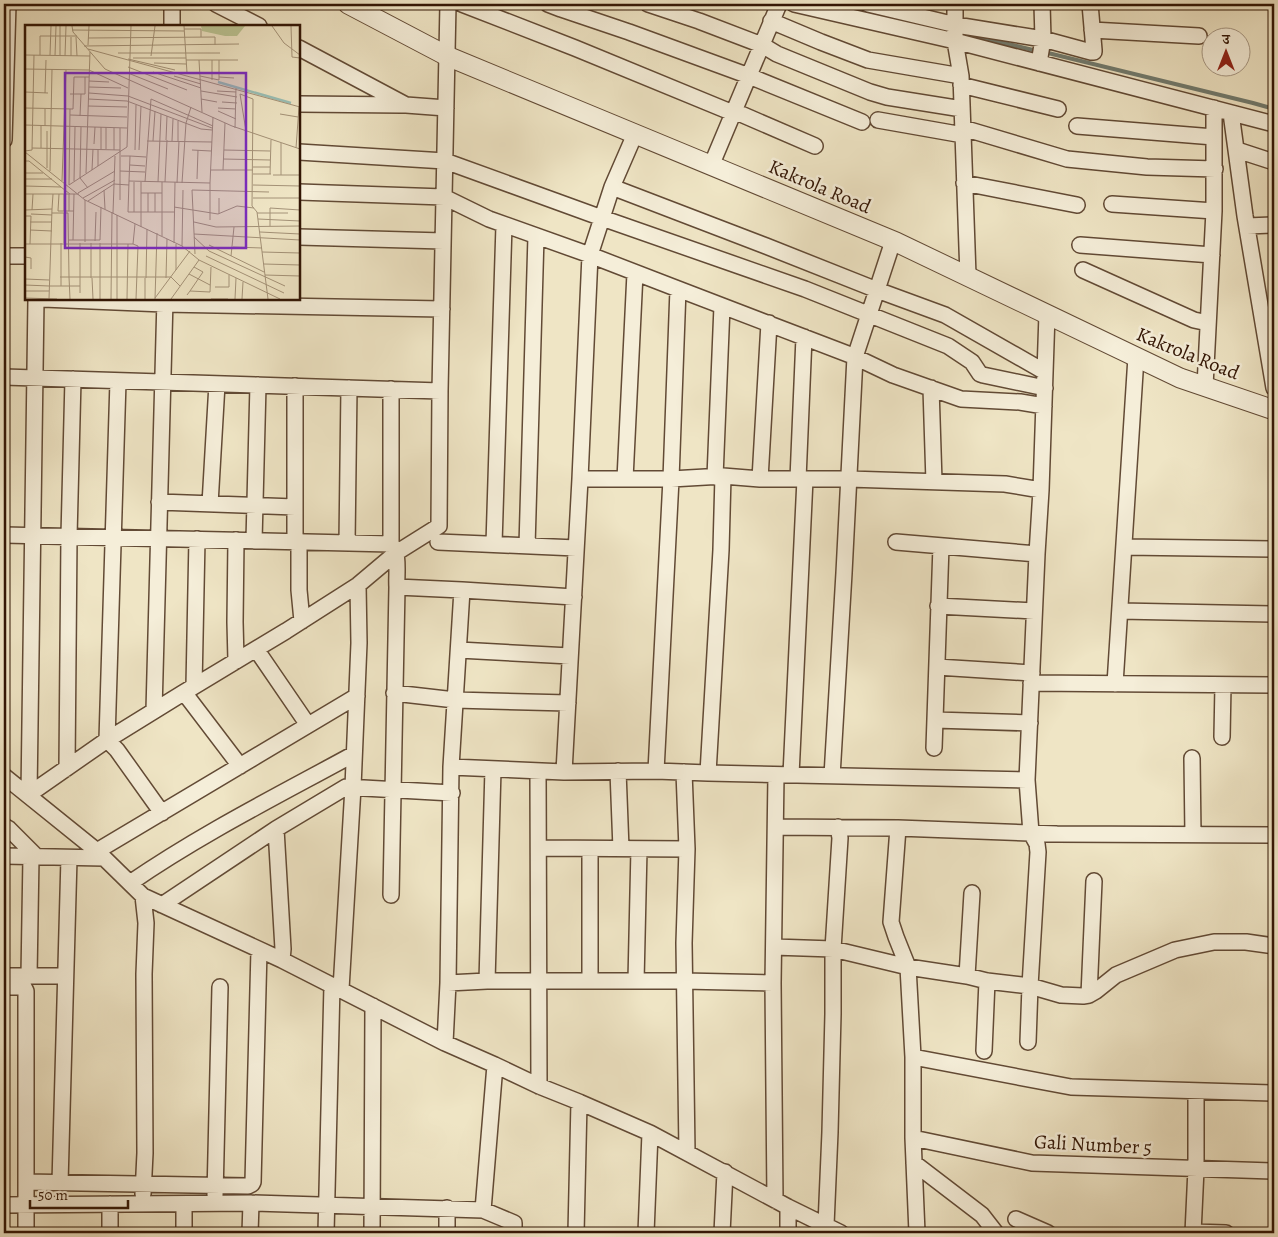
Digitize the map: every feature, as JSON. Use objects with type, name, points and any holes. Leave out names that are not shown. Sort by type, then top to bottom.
[{"type":"street","points":[[4,140],[8,4]]},
{"type":"street","points":[[172,4],[172,25]]},
{"type":"street","points":[[216,4],[243,11],[257,25]]},
{"type":"street","name":"Kakrola Road","points":[[348,4],[446,56],[893,241],[1180,378],[1274,410]]},
{"type":"street","points":[[28,794],[107,740],[358,585],[394,548],[439,526],[448,4]]},
{"type":"street","points":[[462,4],[815,146]]},
{"type":"street","points":[[548,4],[749,76],[862,122]]},
{"type":"street","points":[[648,4],[762,45],[777,54],[870,92],[887,97],[962,109]]},
{"type":"street","points":[[711,166],[779,4]]},
{"type":"street","points":[[794,4],[956,32],[1040,51],[1214,108],[1274,124]]},
{"type":"street","points":[[868,4],[956,32],[1040,51],[1094,52],[1090,4]]},
{"type":"street","points":[[955,4],[961,80],[968,276]]},
{"type":"street","points":[[1040,51],[1042,4]]},
{"type":"street","points":[[771,21],[868,60],[961,80],[1058,109]]},
{"type":"street","points":[[1092,30],[1199,36]]},
{"type":"street","points":[[300,49],[406,105]]},
{"type":"street","points":[[300,62],[328,63]]},
{"type":"street","points":[[300,104],[406,105],[446,108]]},
{"type":"street","points":[[1205,386],[1214,211],[1214,108]]},
{"type":"street","points":[[1231,113],[1247,226],[1274,388]]},
{"type":"street","points":[[878,120],[963,132],[1067,159],[1147,167],[1215,169]]},
{"type":"street","points":[[1077,126],[1214,137]]},
{"type":"street","points":[[564,772],[590,255],[612,187],[635,134]]},
{"type":"street","points":[[1237,150],[1274,162]]},
{"type":"street","points":[[300,152],[445,161],[602,218],[805,288],[948,346],[972,362],[980,374],[1044,388]]},
{"type":"street","points":[[964,183],[1077,205]]},
{"type":"street","points":[[612,187],[944,315],[1045,372]]},
{"type":"street","points":[[300,192],[444,197],[488,219],[590,255],[855,357],[893,375],[962,400],[1020,402],[1044,406]]},
{"type":"street","points":[[1112,204],[1214,211]]},
{"type":"street","points":[[494,544],[504,224]]},
{"type":"street","points":[[1247,226],[1274,225]]},
{"type":"street","points":[[526,546],[536,236]]},
{"type":"street","points":[[300,237],[443,241]]},
{"type":"street","points":[[832,776],[855,357],[893,241]]},
{"type":"street","points":[[1080,245],[1212,255]]},
{"type":"street","points":[[4,256],[25,256]]},
{"type":"street","points":[[1082,270],[1194,320],[1208,323]]},
{"type":"street","points":[[625,479],[635,273]]},
{"type":"street","points":[[656,771],[671,479],[678,289]]},
{"type":"street","points":[[28,794],[36,300]]},
{"type":"street","points":[[109,300],[442,309]]},
{"type":"street","points":[[154,711],[165,301]]},
{"type":"street","points":[[708,773],[721,550],[719,477],[722,306]]},
{"type":"street","points":[[1028,1042],[1038,852],[1031,833],[1027,780],[1041,490],[1047,314]]},
{"type":"street","points":[[760,479],[768,323]]},
{"type":"street","points":[[788,1233],[781,1204],[773,983],[776,827],[784,775],[801,479],[804,337]]},
{"type":"street","points":[[1115,684],[1136,357]]},
{"type":"street","points":[[4,377],[440,391]]},
{"type":"street","points":[[67,768],[69,536],[73,379]]},
{"type":"street","points":[[118,381],[107,740],[117,750],[162,813]]},
{"type":"street","points":[[210,504],[217,384]]},
{"type":"street","points":[[254,541],[258,385]]},
{"type":"street","points":[[295,386],[295,507],[302,621]]},
{"type":"street","points":[[346,543],[349,388]]},
{"type":"street","points":[[931,388],[934,482]]},
{"type":"street","points":[[391,389],[396,587],[391,896]]},
{"type":"street","points":[[580,479],[719,477],[849,479],[1005,484],[1041,490]]},
{"type":"street","points":[[159,502],[295,507]]},
{"type":"street","points":[[4,535],[346,543],[394,548]]},
{"type":"street","points":[[197,540],[188,690],[240,766]]},
{"type":"street","points":[[236,540],[236,661]]},
{"type":"street","points":[[438,542],[576,548]]},
{"type":"street","points":[[896,542],[1037,554]]},
{"type":"street","points":[[934,748],[940,546]]},
{"type":"street","points":[[1125,547],[1274,549]]},
{"type":"street","points":[[326,1233],[336,987],[353,786],[359,643],[358,585]]},
{"type":"street","points":[[396,587],[574,597]]},
{"type":"street","points":[[445,1043],[448,983],[451,767],[462,590]]},
{"type":"street","points":[[938,606],[1034,610]]},
{"type":"street","points":[[1120,611],[1274,614]]},
{"type":"street","points":[[256,649],[308,725]]},
{"type":"street","points":[[458,650],[570,656]]},
{"type":"street","points":[[936,666],[1032,678],[1115,684],[1274,685]]},
{"type":"street","points":[[1222,736],[1223,685]]},
{"type":"street","points":[[394,694],[456,700],[568,703]]},
{"type":"street","points":[[4,856],[69,858],[100,854],[162,813],[357,696]]},
{"type":"street","points":[[935,720],[1030,723]]},
{"type":"street","points":[[130,883],[161,862],[354,754]]},
{"type":"street","points":[[1192,758],[1193,835]]},
{"type":"street","points":[[451,767],[564,772],[656,771],[1027,780]]},
{"type":"street","points":[[487,981],[492,769]]},
{"type":"street","points":[[538,771],[539,1086]]},
{"type":"street","points":[[618,771],[621,848]]},
{"type":"street","points":[[684,772],[687,848],[684,981],[687,1152]]},
{"type":"street","points":[[4,776],[100,854],[143,896],[282,960],[445,1043],[539,1086],[650,1133],[781,1204],[841,1233]]},
{"type":"street","points":[[162,904],[276,829],[346,786],[452,793]]},
{"type":"street","points":[[4,826],[9,829],[34,857],[29,976]]},
{"type":"street","points":[[776,827],[898,828],[1031,833],[1274,835]]},
{"type":"street","points":[[826,1225],[832,1083],[833,949],[840,838],[838,827]]},
{"type":"street","points":[[898,828],[891,922],[908,967],[913,1058],[913,1138],[917,1233]]},
{"type":"street","points":[[276,829],[283,949],[282,960]]},
{"type":"street","points":[[538,848],[687,848]]},
{"type":"street","points":[[590,848],[590,981]]},
{"type":"street","points":[[636,981],[639,848]]},
{"type":"street","points":[[60,1183],[69,858]]},
{"type":"street","points":[[1089,995],[1094,881]]},
{"type":"street","points":[[967,976],[972,893]]},
{"type":"street","points":[[143,896],[146,923],[143,1204]]},
{"type":"street","points":[[774,947],[833,949],[908,967],[967,976],[986,981],[1030,986],[1061,995],[1082,996],[1096,991],[1116,975],[1175,950],[1214,942],[1246,942],[1274,946]]},
{"type":"street","points":[[26,1182],[248,1186],[252,1184],[259,950]]},
{"type":"street","points":[[4,976],[65,976]]},
{"type":"street","points":[[448,983],[487,981],[773,983]]},
{"type":"street","points":[[984,1051],[986,981]]},
{"type":"street","points":[[4,987],[24,987],[26,991],[26,1233]]},
{"type":"street","points":[[215,1204],[220,987]]},
{"type":"street","points":[[372,1233],[373,1006]]},
{"type":"street","points":[[913,1058],[1070,1087],[1274,1093]]},
{"type":"street","points":[[483,1210],[495,1065]]},
{"type":"street","points":[[1196,1091],[1196,1169],[1193,1233],[1226,1233]]},
{"type":"street","points":[[576,1233],[579,1102]]},
{"type":"street","points":[[646,1233],[650,1133]]},
{"type":"street","name":"Gali Number 5","points":[[913,1138],[1032,1163],[1274,1171]]},
{"type":"street","points":[[914,1163],[982,1215],[996,1233]]},
{"type":"street","points":[[722,1233],[725,1172]]},
{"type":"street","points":[[250,1203],[250,1233]]},
{"type":"street","points":[[4,1205],[250,1203],[447,1208],[483,1210],[514,1223],[514,1233]]},
{"type":"street","points":[[110,1204],[110,1233]]},
{"type":"street","points":[[184,1205],[184,1233]]},
{"type":"street","points":[[446,1233],[447,1208]]},
{"type":"street","points":[[1016,1219],[1048,1233]]},
{"type":"waterway","points":[[842,4],[867,10]]},
{"type":"waterway","points":[[968,34],[1037,51]]},
{"type":"waterway","points":[[1044,52],[1274,109]]}]
